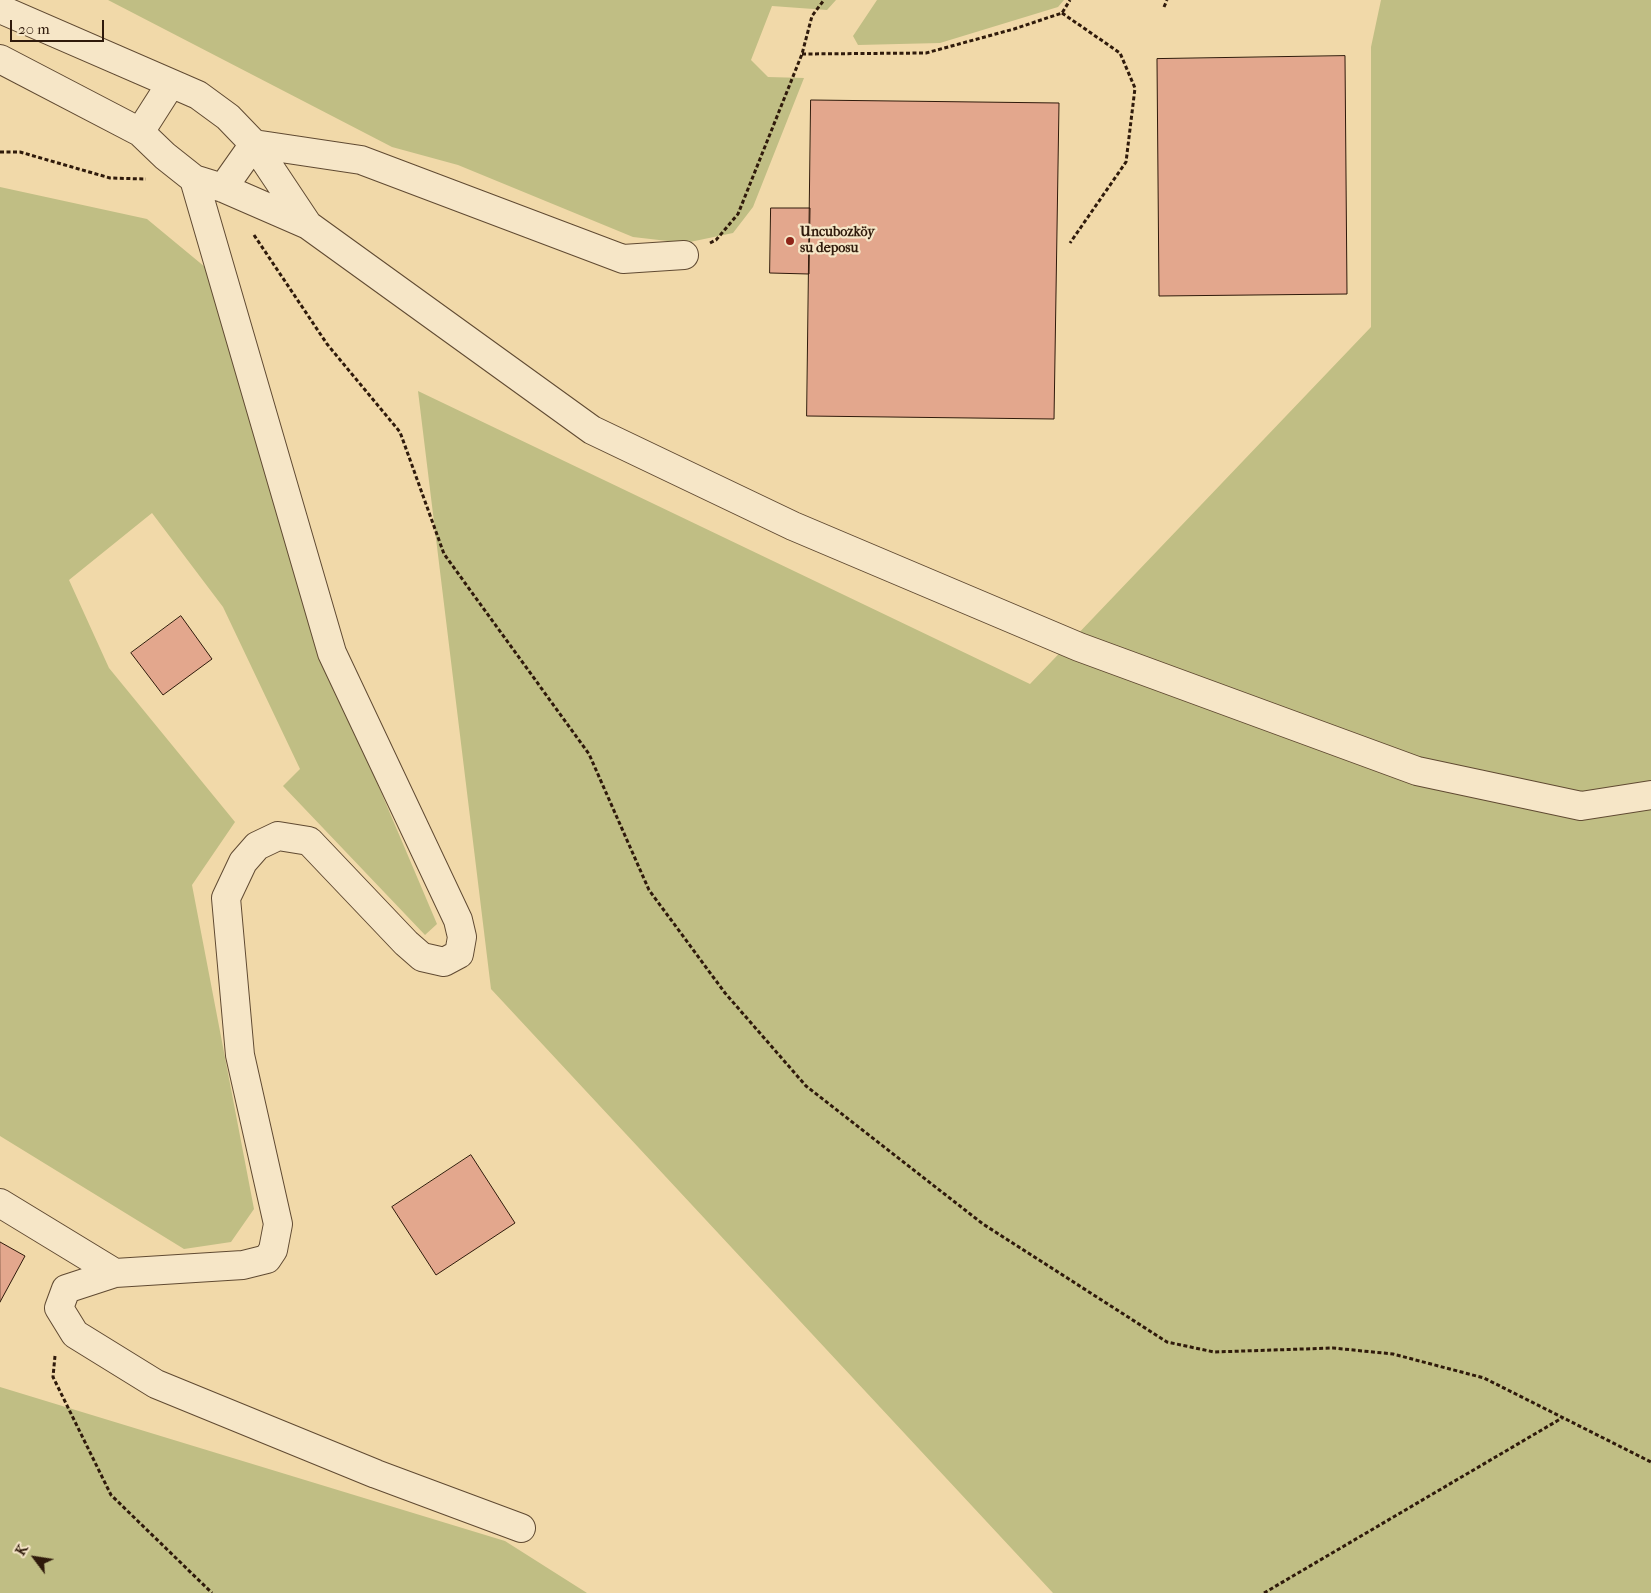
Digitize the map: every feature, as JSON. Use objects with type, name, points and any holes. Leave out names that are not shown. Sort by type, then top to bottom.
[{"type":"street","points":[[0,9],[170,85],[198,95],[228,117],[254,144],[308,225]]},
{"type":"street","points":[[0,59],[140,132],[165,156],[194,179],[222,188],[308,225],[592,430],[810,533],[1079,647],[1417,771],[1581,806],[1651,795]]},
{"type":"street","points":[[140,132],[170,85]]},
{"type":"street","points":[[254,144],[361,160],[623,260],[684,255]]},
{"type":"street","points":[[222,188],[254,144]]},
{"type":"street","points":[[194,179],[332,653],[458,920],[462,937],[459,954],[444,962],[422,956],[406,943],[309,841],[278,836],[257,846],[243,862],[226,898],[240,1055],[278,1224],[273,1250],[267,1259],[243,1265],[115,1272],[66,1289],[59,1308],[75,1334],[156,1384],[376,1474],[521,1528]]},
{"type":"street","points":[[0,1203],[115,1272]]},
{"type":"path","points":[[684,255],[716,240],[738,214],[802,54],[812,16],[824,0]]},
{"type":"path","points":[[802,54],[926,53],[1014,29],[1062,13],[1070,0]]},
{"type":"path","points":[[1164,7],[1167,0]]},
{"type":"path","points":[[1062,13],[1120,53],[1135,88],[1126,162],[1070,243]]},
{"type":"path","points":[[0,152],[20,152],[110,178],[147,179]]},
{"type":"path","points":[[250,229],[327,344],[400,432],[444,554],[589,754],[649,890],[725,993],[806,1086],[983,1224],[1167,1342],[1214,1352],[1333,1348],[1393,1354],[1484,1378],[1651,1462]]},
{"type":"path","points":[[59,1308],[53,1377],[111,1495],[212,1593]]},
{"type":"path","points":[[1264,1593],[1563,1418]]},
{"type":"shaded area","points":[[108,0],[836,0],[827,10],[772,6],[751,60],[768,77],[804,78],[753,207],[733,233],[685,243],[633,237],[458,165],[392,147]]},
{"type":"shaded area","points":[[877,0],[1064,0],[1058,7],[940,43],[858,45],[853,36]]},
{"type":"shaded area","points":[[1381,0],[1651,0],[1651,1593],[1053,1593],[491,989],[418,391],[1030,684],[1371,327],[1371,47]]},
{"type":"shaded area","points":[[0,187],[147,219],[205,267],[322,653],[437,924],[425,935],[283,786],[300,769],[223,607],[152,513],[69,580],[109,668],[235,822],[192,885],[254,1209],[231,1242],[184,1249],[0,1136]]},
{"type":"shaded area","points":[[0,1387],[505,1541],[587,1593],[0,1593]]},
{"type":"building","points":[[1345,56],[1347,294],[1159,296],[1157,59]]},
{"type":"building","points":[[811,100],[1059,103],[1054,419],[807,416]]},
{"type":"building","name":"Uncubozköy su deposu","points":[[771,208],[810,208],[809,274],[770,273]]},
{"type":"building","points":[[181,616],[212,659],[163,695],[131,653]]},
{"type":"building","points":[[471,1155],[515,1223],[436,1275],[392,1207]]},
{"type":"building","points":[[0,1242],[25,1256],[0,1302]]},
{"type":"place","name":"Uncubozköy su deposu","points":[[790,241]]}]
